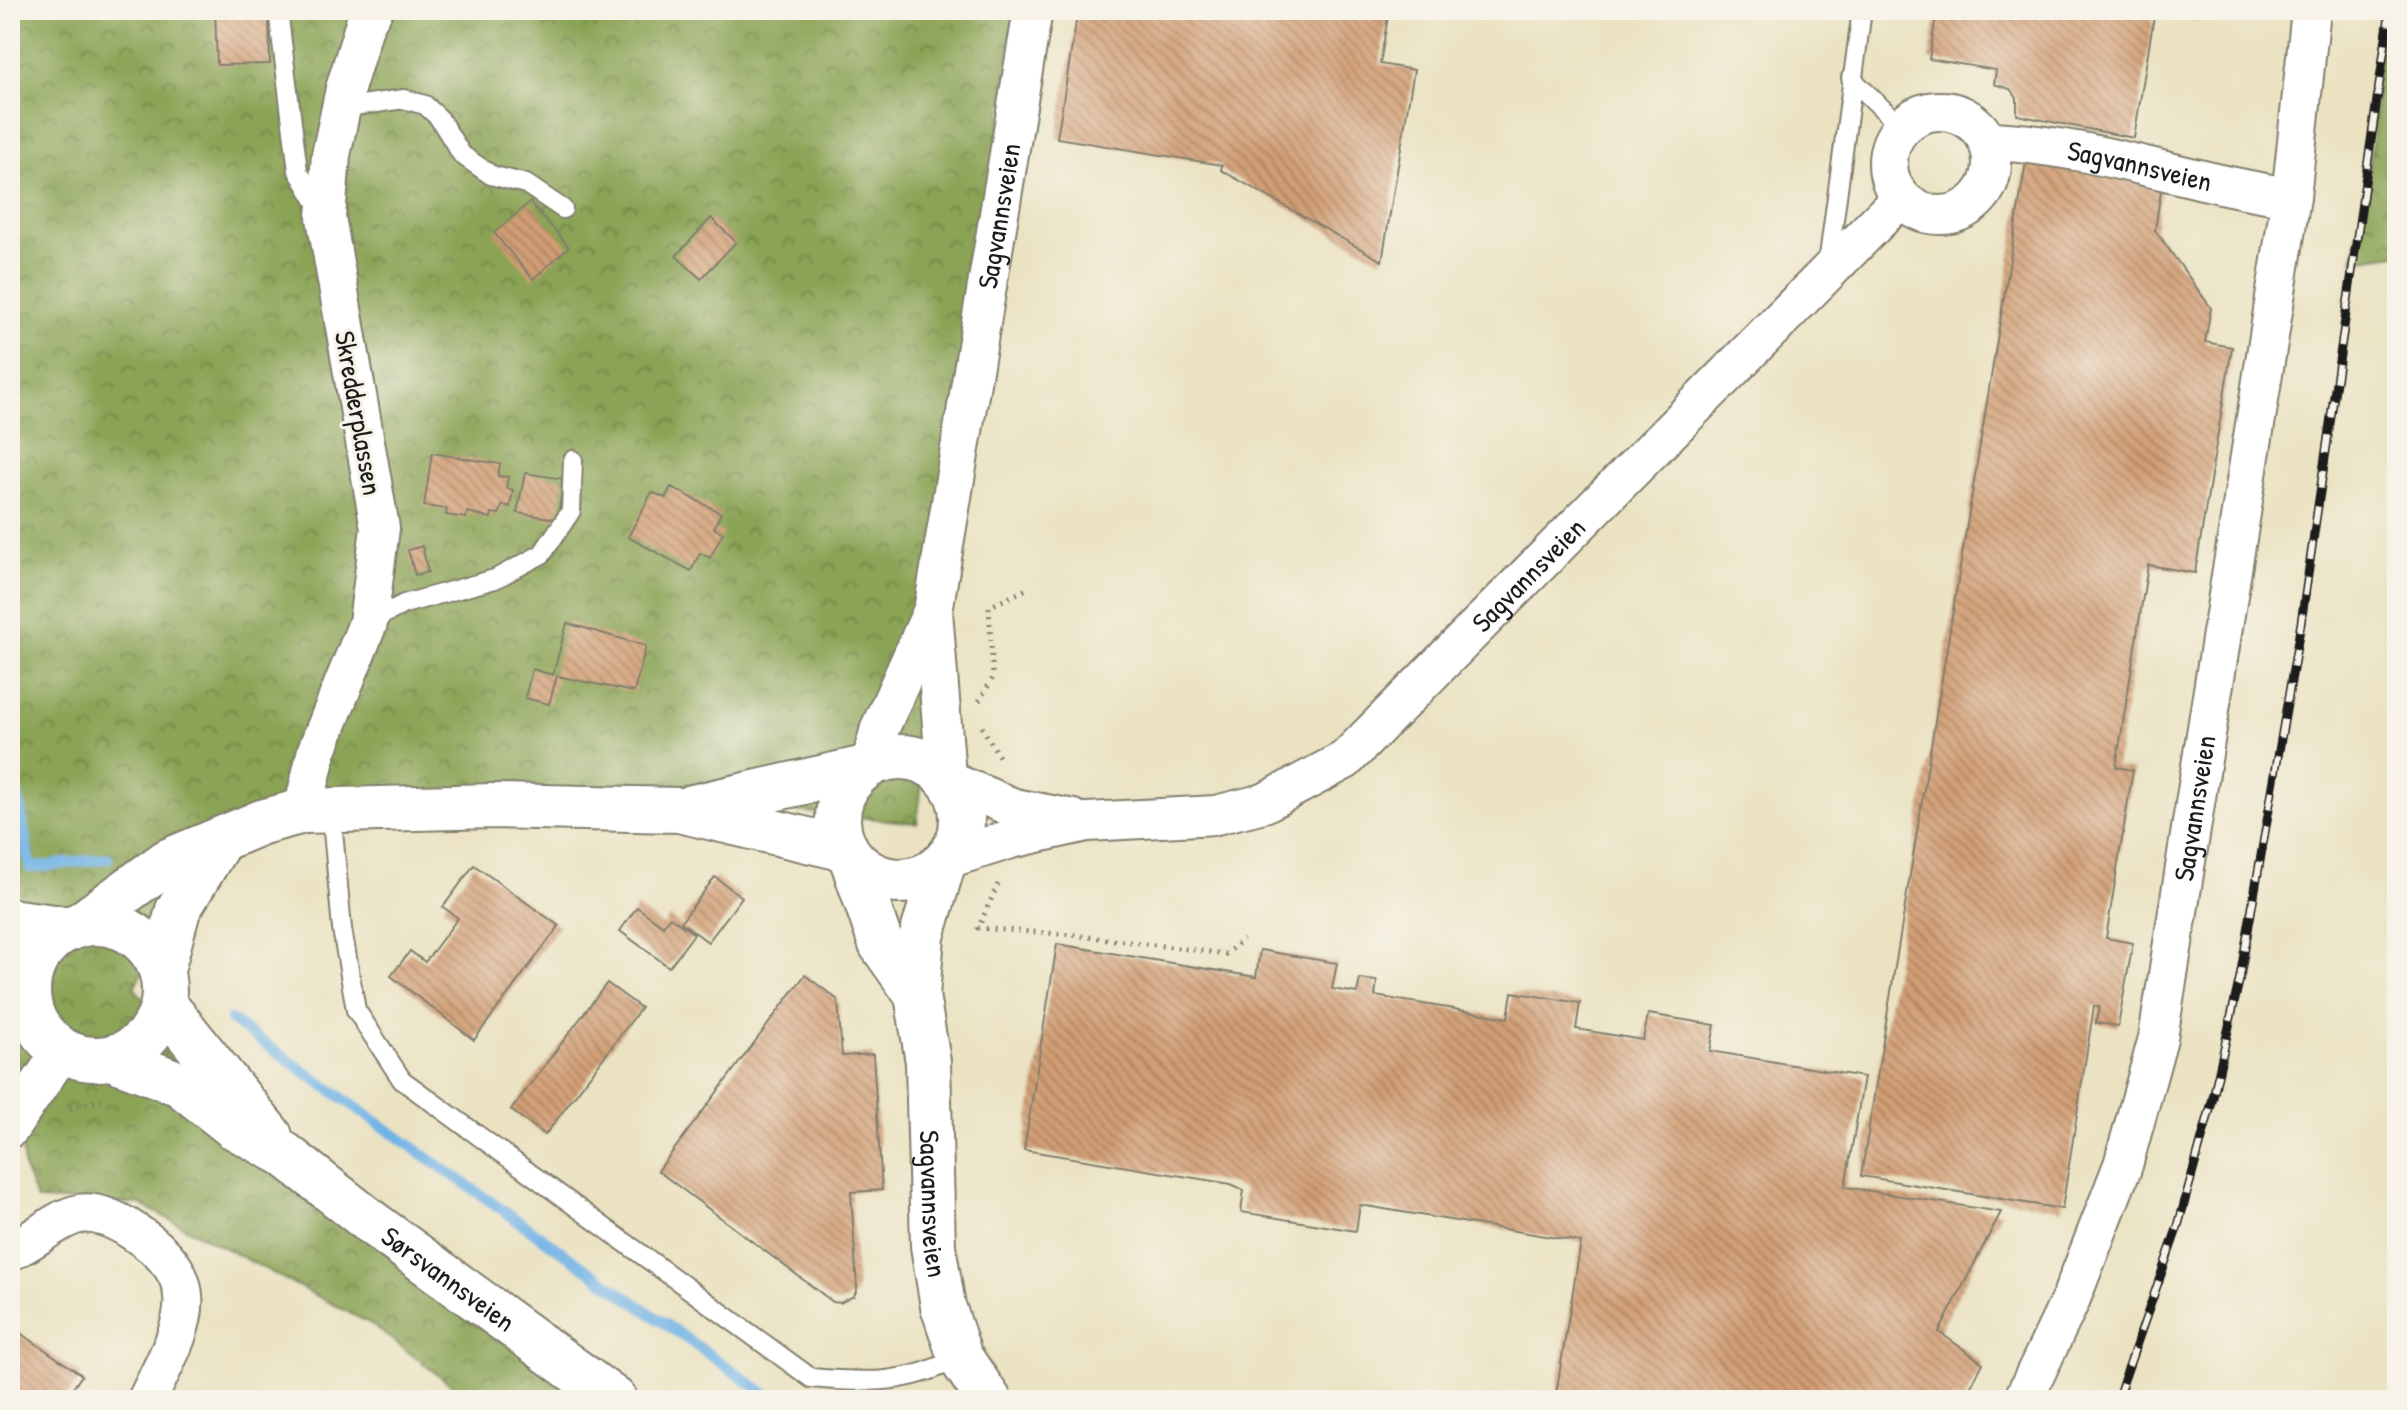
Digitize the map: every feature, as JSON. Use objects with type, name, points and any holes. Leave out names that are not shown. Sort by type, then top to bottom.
[{"type":"street","name":"Skredderplassen","points":[[317,810],[317,750],[368,623],[380,528],[326,217],[331,155],[341,108],[365,23],[373,10]]},
{"type":"street","name":"Sagvannsveien","points":[[1033,10],[933,611],[948,779],[1014,808],[1087,822]]},
{"type":"street","name":"Sagvannsveien","points":[[2023,1400],[2070,1301],[2123,1165],[2158,1038],[2291,197],[2311,10]]},
{"type":"street","points":[[1948,110],[1964,116],[1978,126],[1988,141],[1992,157],[1989,181],[1975,202],[1962,211],[1929,215],[1913,209],[1901,198],[1887,170],[1892,140],[1901,127],[1922,113],[1948,110]]},
{"type":"street","name":"Sagvannsveien","points":[[1988,141],[2021,142],[2156,166],[2246,191],[2291,197]]},
{"type":"street","name":"Sagvannsveien","points":[[989,1400],[960,1357],[943,1306],[933,1246],[928,1062],[917,995],[922,936],[945,862],[1011,839],[1087,822],[1216,815],[1264,803],[1345,760],[1901,198]]},
{"type":"street","name":"Sagvannsveien","points":[[866,766],[933,611]]},
{"type":"street","points":[[679,810],[866,766],[891,757],[911,757],[930,764],[948,779],[959,800],[962,821],[958,842],[945,862],[916,878],[886,880],[867,872],[849,854],[838,824],[841,798],[866,766]]},
{"type":"street","points":[[10,1128],[38,1090],[35,1020],[28,999],[33,968],[50,940],[74,927],[168,861],[262,822],[317,810],[493,806],[679,810],[849,854]]},
{"type":"street","points":[[35,1020],[94,1060],[110,1078],[157,1023],[178,910],[219,842]]},
{"type":"street","name":"Sagvannsveien","points":[[849,854],[881,944],[917,995]]},
{"type":"street","points":[[10,921],[74,927],[101,923],[129,932],[152,952],[163,987]]},
{"type":"street","name":"Sørsvannsveien","points":[[163,987],[204,1050],[284,1154]]},
{"type":"street","name":"Sørsvannsveien","points":[[110,1078],[180,1084],[234,1127],[284,1154],[385,1233],[615,1400]]},
{"type":"street","points":[[10,1251],[76,1215],[94,1214],[121,1222],[171,1260],[182,1278],[184,1298],[180,1324],[147,1400]]},
{"type":"lane","points":[[278,10],[298,171],[326,217]]},
{"type":"lane","points":[[1827,275],[1862,10]]},
{"type":"lane","points":[[1851,78],[1901,127]]},
{"type":"lane","points":[[341,108],[404,99],[425,105],[439,118],[462,155],[491,175],[526,184],[563,209]]},
{"type":"lane","points":[[368,623],[404,604],[495,579],[542,554],[571,511],[573,460]]},
{"type":"lane","points":[[317,810],[356,1010],[402,1080],[811,1378],[875,1383],[936,1370],[960,1357]]},
{"type":"path","points":[[973,710],[993,678],[989,607],[1029,588]]},
{"type":"path","points":[[999,881],[978,928],[1074,935],[1226,954],[1243,939]]},
{"type":"path","points":[[38,1090],[68,1110],[110,1078]]},
{"type":"green space","points":[[10,10],[1014,10],[917,823],[640,796],[341,799],[195,877],[134,987],[235,1123],[471,1323],[579,1376],[602,1400],[471,1400],[373,1325],[140,1204],[37,1200],[24,1169],[18,1099],[10,1096]]},
{"type":"green space","points":[[2383,10],[2397,10],[2397,254],[2353,260],[2369,175]]},
{"type":"building","points":[[215,10],[269,10],[270,64],[217,65]]},
{"type":"building","points":[[1078,10],[1389,10],[1380,64],[1414,70],[1382,261],[1221,170],[1222,165],[1057,138]]},
{"type":"building","points":[[1937,10],[2155,10],[2134,138],[2017,115],[2017,98],[2010,89],[1994,84],[1996,70],[1929,59]]},
{"type":"building","points":[[2178,10],[2198,10],[2197,15]]},
{"type":"building","points":[[2026,162],[2162,184],[2155,230],[2211,308],[2205,342],[2232,347],[2195,573],[2148,565],[2116,767],[2133,770],[2106,938],[2133,943],[2118,1026],[2096,1023],[2099,1007],[2094,1006],[2062,1209],[1861,1176]]},
{"type":"building","points":[[530,202],[569,247],[533,279],[494,233]]},
{"type":"building","points":[[711,218],[736,242],[701,279],[676,256]]},
{"type":"building","points":[[432,453],[500,464],[498,476],[508,477],[506,488],[513,490],[510,507],[503,505],[499,514],[492,513],[491,518],[467,512],[466,518],[446,515],[447,509],[424,506]]},
{"type":"building","points":[[525,473],[564,479],[557,519],[517,513]]},
{"type":"building","points":[[671,487],[721,513],[714,528],[723,533],[710,558],[700,553],[691,571],[628,537],[652,492],[665,498]]},
{"type":"building","points":[[422,546],[428,572],[415,575],[408,550]]},
{"type":"building","points":[[567,623],[646,646],[634,692],[557,676],[549,704],[525,698],[532,669],[553,675]]},
{"type":"building","points":[[474,865],[559,926],[474,1040],[391,976],[410,951],[425,962],[458,918],[443,907]]},
{"type":"building","points":[[715,877],[742,897],[708,942],[681,922]]},
{"type":"building","points":[[637,907],[663,926],[670,917],[694,934],[669,967],[620,931]]},
{"type":"building","points":[[1057,944],[1256,977],[1260,950],[1337,963],[1332,989],[1357,993],[1360,979],[1377,981],[1375,996],[1508,1018],[1512,992],[1580,1003],[1576,1029],[1643,1040],[1648,1014],[1715,1025],[1710,1051],[1864,1077],[1845,1187],[2001,1212],[1939,1332],[1983,1363],[1964,1400],[1555,1400],[1581,1242],[1360,1205],[1356,1231],[1241,1212],[1244,1190],[1231,1184],[1024,1150]]},
{"type":"building","points":[[805,975],[838,1000],[842,1056],[873,1054],[882,1190],[851,1192],[857,1289],[854,1296],[840,1303],[833,1302],[658,1171]]},
{"type":"building","points":[[607,983],[641,1008],[545,1135],[511,1110]]},
{"type":"building","points":[[10,1326],[82,1375],[65,1400],[10,1400]]},
{"type":"waterway","points":[[10,786],[18,796],[30,868],[108,858]]},
{"type":"waterway","points":[[231,1020],[774,1400]]},
{"type":"railway","points":[[2117,1400],[2178,1226],[2212,1102],[2240,977],[2301,623],[2390,10]]}]
